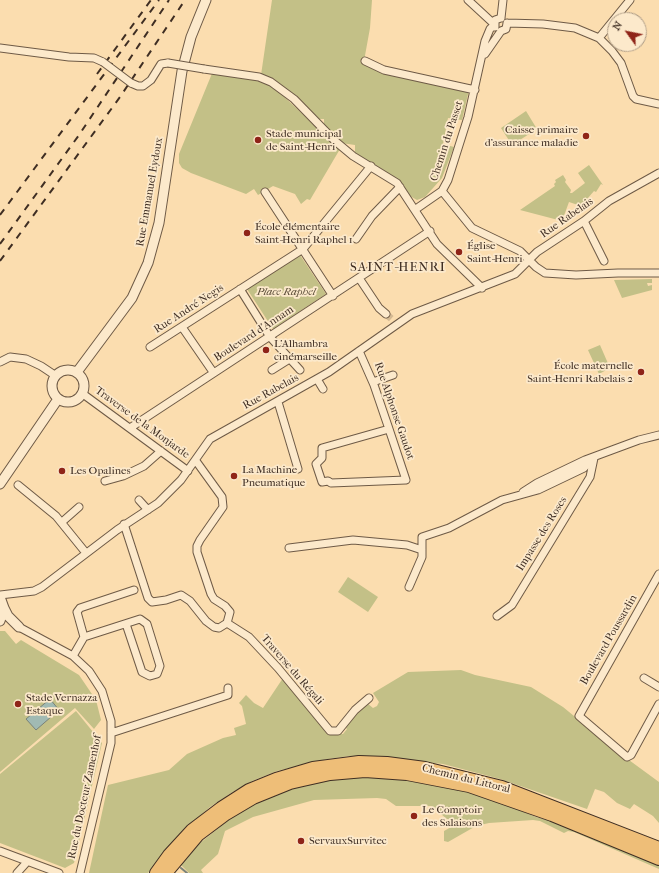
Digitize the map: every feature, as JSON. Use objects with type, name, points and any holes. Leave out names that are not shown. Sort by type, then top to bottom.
[{"type":"main road","name":"Chemin du Littoral","points":[[156,873],[169,855],[192,830],[221,808],[249,790],[276,779],[313,768],[359,762],[387,763],[425,768],[487,783],[549,804],[659,848]]},
{"type":"main road","name":"Chemin du Littoral","points":[[166,873],[198,836],[226,814],[253,798],[290,783],[346,772],[365,771],[419,776],[469,786],[552,815],[659,859]]},
{"type":"street","name":"Rue Emmanuel Eydoux","points":[[77,372],[132,298],[151,254],[159,223],[182,71],[192,37],[206,0]]},
{"type":"street","points":[[468,0],[494,24],[498,30],[501,31],[506,29],[507,23]]},
{"type":"street","points":[[501,18],[503,0]]},
{"type":"street","points":[[599,38],[630,0]]},
{"type":"street","points":[[494,24],[495,20],[501,18],[506,20],[507,23],[543,24],[575,28],[599,38],[621,63],[633,96],[659,104]]},
{"type":"street","name":"Chemin du Passet","points":[[416,209],[442,191],[448,180],[466,124],[488,34],[494,24]]},
{"type":"street","name":"Chemin du Passet","points":[[482,59],[501,31]]},
{"type":"street","points":[[0,48],[69,57],[94,58],[131,83],[138,86],[143,86],[151,80],[161,64],[168,63],[259,77],[271,82],[294,99],[353,156],[397,183],[416,209],[437,244],[482,288]]},
{"type":"street","points":[[365,61],[384,70],[475,90]]},
{"type":"street","points":[[300,370],[270,337],[240,289],[302,249],[371,166]]},
{"type":"street","name":"Rue Rabelais","points":[[2,601],[16,594],[34,591],[42,587],[124,524],[158,503],[188,471],[210,439],[317,379],[359,351],[395,322],[515,274],[537,252],[584,221],[609,201],[659,173]]},
{"type":"street","points":[[356,239],[372,216],[400,187]]},
{"type":"street","points":[[442,191],[472,228],[520,251],[546,273],[556,275],[659,273]]},
{"type":"street","points":[[265,192],[332,296]]},
{"type":"street","points":[[584,221],[604,261]]},
{"type":"street","name":"Boulevard d'Annam","points":[[130,428],[213,372],[270,337],[430,231]]},
{"type":"street","points":[[359,278],[379,308],[386,314]]},
{"type":"street","name":"Rue André Negis","points":[[150,347],[240,289]]},
{"type":"street","points":[[182,327],[213,372]]},
{"type":"street","name":"Rue Alphonse Gaudot","points":[[359,351],[373,382],[389,428],[406,480],[331,483],[328,481],[322,482],[316,464],[322,458],[322,448],[389,428]]},
{"type":"street","points":[[0,362],[10,357],[26,359],[42,366],[56,376]]},
{"type":"street","points":[[272,370],[290,358]]},
{"type":"street","points":[[63,370],[77,372],[83,379],[83,394],[79,398],[69,402],[58,399],[52,385],[56,376],[63,370]]},
{"type":"street","points":[[373,382],[393,375]]},
{"type":"street","points":[[317,379],[323,389]]},
{"type":"street","name":"Traverse de la Monjarde","points":[[83,394],[188,471]]},
{"type":"street","points":[[0,484],[58,399]]},
{"type":"street","points":[[278,402],[298,469]]},
{"type":"street","points":[[409,587],[422,557],[422,537],[449,528],[502,500],[545,487],[584,468],[594,457],[639,440],[659,435]]},
{"type":"street","points":[[104,481],[123,476],[144,466],[161,451]]},
{"type":"street","name":"Impasse des Roses","points":[[497,616],[512,605],[590,477],[594,457]]},
{"type":"street","points":[[124,524],[148,598],[152,602],[166,600],[181,595],[190,601],[206,621],[214,628],[219,628],[228,623],[230,612],[225,606],[214,599],[211,594],[197,552],[197,546],[223,507],[222,497],[196,461]]},
{"type":"street","points":[[18,485],[62,522],[86,553]]},
{"type":"street","points":[[139,500],[148,510]]},
{"type":"street","points":[[62,522],[79,507]]},
{"type":"street","points":[[289,548],[353,540],[407,545],[422,550]]},
{"type":"street","name":"Boulevard Poussardin","points":[[659,574],[579,716],[627,757],[631,755],[659,704]]},
{"type":"street","points":[[84,637],[78,612],[80,608],[134,590]]},
{"type":"street","points":[[0,621],[2,601]]},
{"type":"street","name":"Rue du Docteur Zamenhof","points":[[2,601],[8,616],[19,627],[73,656],[89,671],[102,691],[111,721],[111,743],[80,873]]},
{"type":"street","points":[[73,656],[84,637],[126,624],[140,620],[147,624],[160,666],[157,674],[150,676],[142,672],[126,624]]},
{"type":"street","name":"Traverse du Régali","points":[[228,623],[249,637],[278,668],[330,731],[338,731],[355,710],[369,698]]},
{"type":"street","name":"Rue du Docteur Zamenhof","points":[[0,625],[19,627]]},
{"type":"street","points":[[644,678],[659,687]]},
{"type":"street","points":[[111,733],[228,695],[228,688]]},
{"type":"street","points":[[0,851],[59,873]]},
{"type":"street","points":[[18,873],[27,862]]},
{"type":"green space","points":[[272,0],[372,0],[370,28],[364,61],[469,90],[462,120],[448,118],[443,144],[454,147],[442,178],[425,197],[417,200],[410,196],[398,180],[355,155],[355,145],[341,143],[324,126],[324,119],[315,119],[261,75]]},
{"type":"green space","name":"Stade municipal de Saint-Henri","points":[[213,71],[259,79],[267,83],[278,91],[340,149],[310,200],[307,199],[301,204],[295,194],[273,186],[258,195],[254,189],[246,194],[191,173],[182,168],[179,163],[179,154]]},
{"type":"green space","points":[[526,111],[537,129],[512,145],[501,128]]},
{"type":"green space","points":[[589,165],[603,185],[601,184],[596,192],[594,191],[581,206],[569,202],[562,221],[520,210],[555,186],[555,180],[563,175],[566,180],[565,182],[571,190],[570,193],[572,193],[585,183],[578,173]]},
{"type":"green space","name":"Place Raphel","points":[[300,255],[326,294],[273,329],[247,289]]},
{"type":"green space","points":[[652,279],[652,283],[647,283],[648,286],[652,285],[652,290],[622,298],[614,280]]},
{"type":"green space","points":[[600,345],[610,368],[599,374],[588,350]]},
{"type":"green space","points":[[348,577],[378,597],[368,612],[338,592]]},
{"type":"green space","points":[[0,631],[5,631],[16,644],[21,640],[79,675],[96,700],[101,720],[94,729],[75,708],[0,772]]},
{"type":"green space","points":[[461,670],[475,675],[531,687],[563,707],[618,752],[659,782],[659,823],[653,816],[634,804],[630,809],[617,803],[604,792],[595,789],[587,809],[500,779],[443,764],[370,756],[349,756],[328,759],[277,771],[252,781],[231,793],[210,807],[181,832],[148,873],[89,873],[108,785],[169,770],[187,754],[223,738],[236,735],[234,728],[246,724],[242,706],[239,703],[246,695],[254,703],[263,708],[283,678],[330,733],[343,734],[347,729],[344,726],[355,713],[367,703],[373,708],[377,706],[379,702],[373,693],[408,672]]},
{"type":"green space","points":[[76,711],[102,743],[74,863],[65,868],[0,843],[0,774]]},
{"type":"green space","points":[[386,777],[462,790],[492,799],[536,817],[551,821],[659,865],[659,869],[574,832],[568,831],[564,833],[540,821],[533,820],[489,823],[476,826],[448,842],[444,841],[444,831],[460,822],[452,823],[431,806],[396,806],[386,799],[377,798],[314,800],[253,817],[225,831],[218,854],[201,870],[203,873],[189,873],[181,865],[200,843],[240,811],[265,798],[290,789],[328,780]]},
{"type":"water","points":[[50,699],[59,710],[36,730],[26,719]]},
{"type":"waterway","points":[[181,868],[187,873]]},
{"type":"tunnel","points":[[386,314],[394,321]]},
{"type":"railway","points":[[97,74],[151,0]]},
{"type":"railway","points":[[0,215],[159,0]]},
{"type":"railway","points":[[0,244],[79,135],[169,0]]},
{"type":"railway","points":[[0,261],[120,97],[185,0]]},
{"type":"place","name":"Caisse primaire d'assurance maladie","points":[[586,136]]},
{"type":"place","name":"Stade municipal de Saint-Henri","points":[[258,140]]},
{"type":"place","name":"École élémentaire Saint-Henri Raphel 1","points":[[247,233]]},
{"type":"place","name":"Église Saint-Henri","points":[[459,252]]},
{"type":"place","name":"L'Alhambra cinémarseille","points":[[266,350]]},
{"type":"place","name":"École maternelle Saint-Henri Rabelais 2","points":[[641,372]]},
{"type":"place","name":"Les Opalines","points":[[62,471]]},
{"type":"place","name":"La Machine Pneumatique","points":[[234,476]]},
{"type":"place","name":"Stade Vernazza Estaque","points":[[18,704]]},
{"type":"place","name":"Le Comptoir des Salaisons","points":[[414,816]]},
{"type":"place","name":"ServauxSurvitec","points":[[301,841]]},
{"type":"district","name":"SAINT-HENRI","points":[[398,268]]}]
